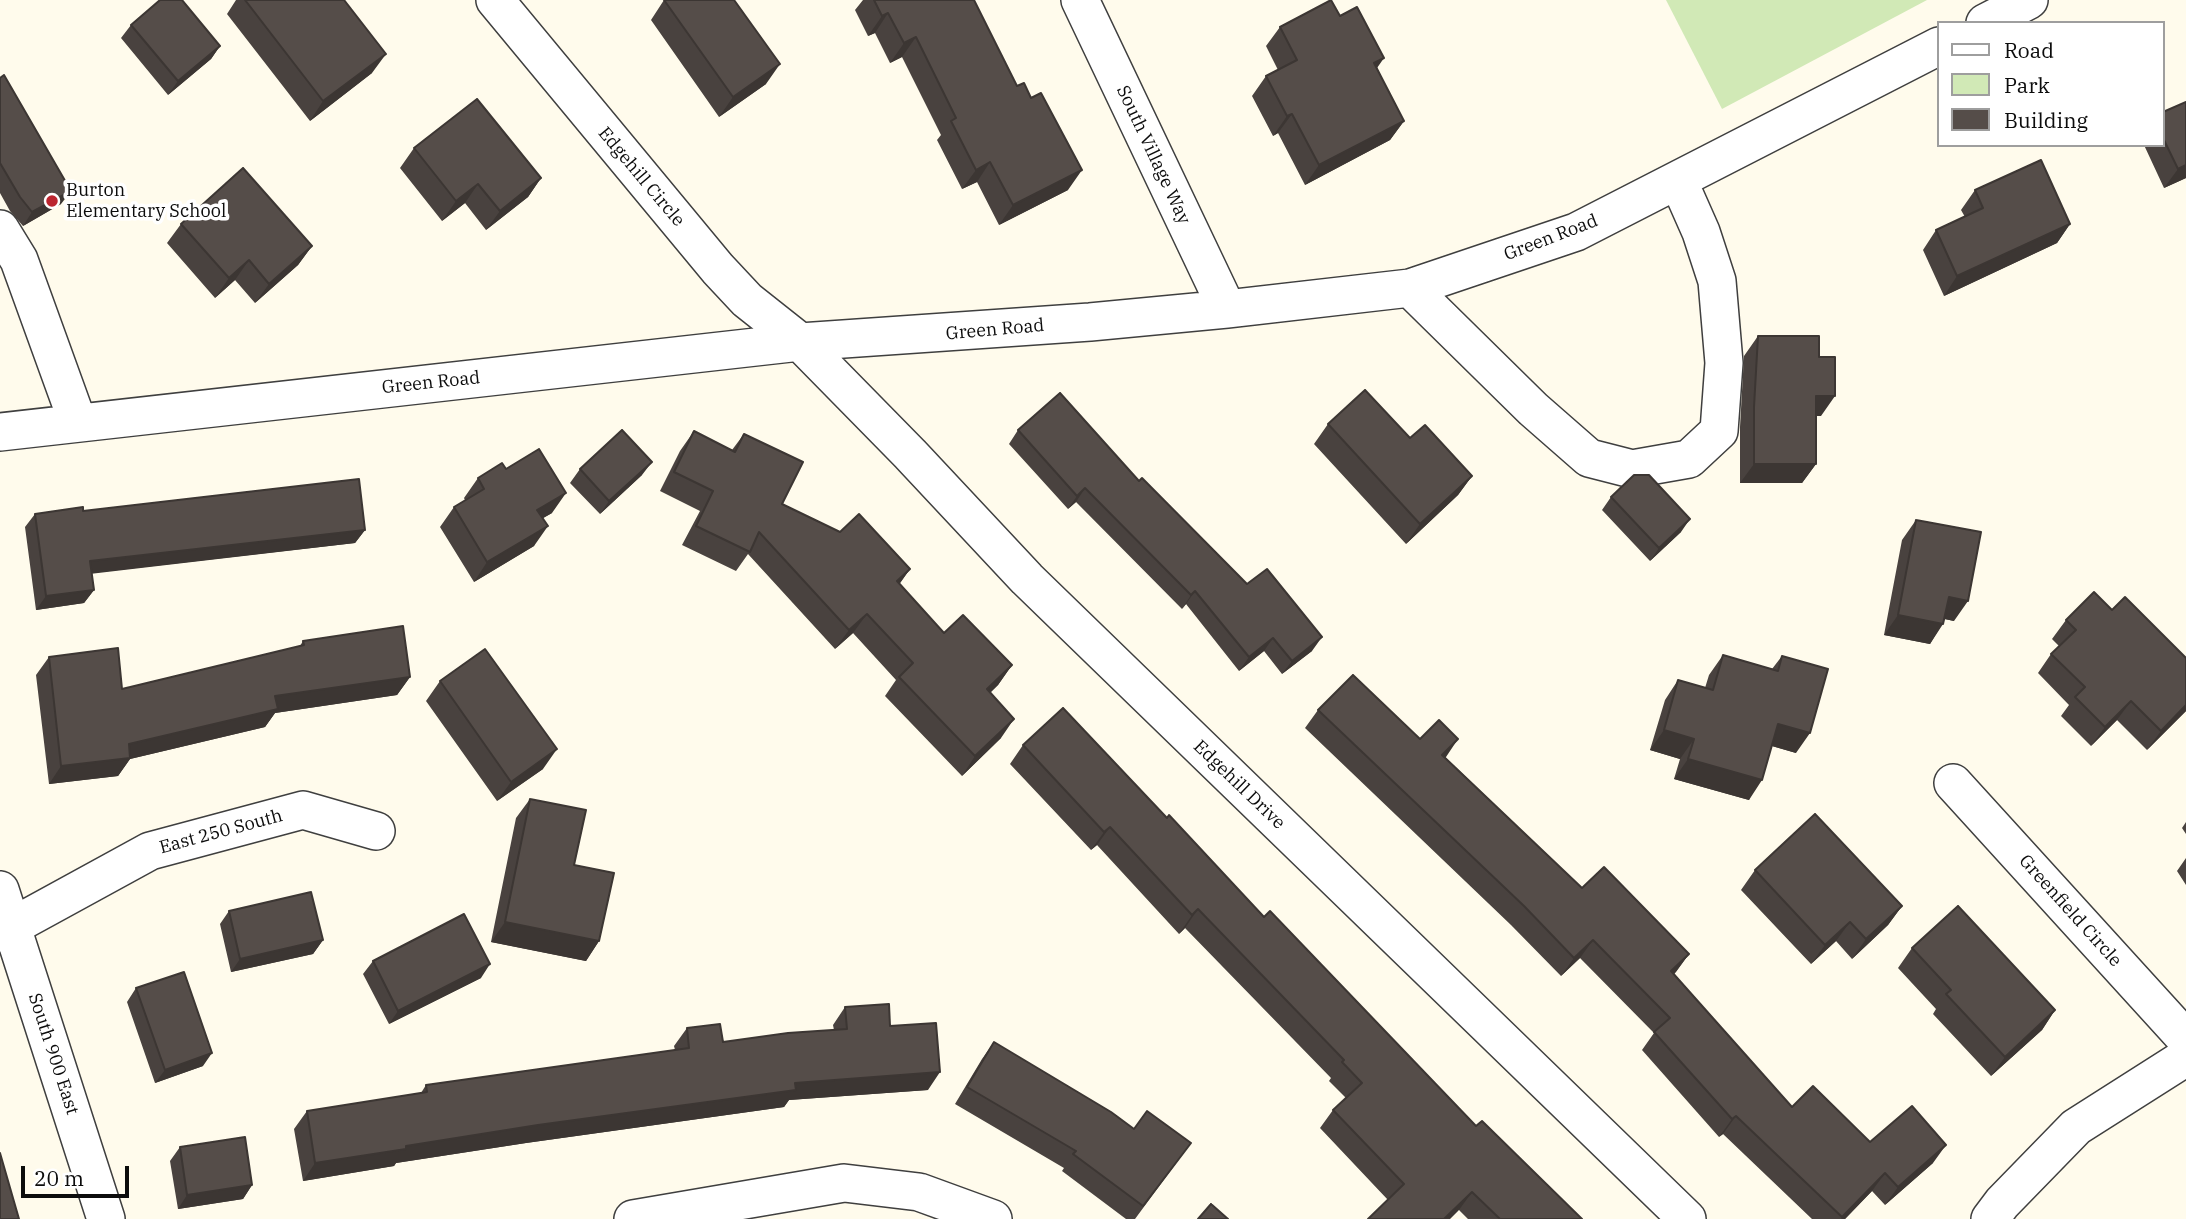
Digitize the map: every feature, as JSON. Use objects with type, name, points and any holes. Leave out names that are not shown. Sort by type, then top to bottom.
[{"type":"street","name":"Edgehill Circle","points":[[495,0],[718,269],[747,300],[800,342]]},
{"type":"street","name":"South Village Way","points":[[1080,0],[1227,309]]},
{"type":"street","points":[[1989,21],[2029,0]]},
{"type":"street","name":"Green Road","points":[[0,432],[800,342],[926,335],[1227,309],[1410,288],[1576,232],[1938,47]]},
{"type":"street","points":[[1410,288],[1533,409],[1589,458],[1632,469],[1689,459],[1719,431],[1724,363],[1717,281],[1701,232],[1678,180]]},
{"type":"street","points":[[0,229],[19,260],[78,423]]},
{"type":"street","name":"Edgehill Drive","points":[[800,342],[1027,579],[1687,1219]]},
{"type":"street","name":"Greenfield Circle","points":[[1953,783],[2186,1039]]},
{"type":"street","name":"East 250 South","points":[[6,929],[150,850],[303,810],[376,831]]},
{"type":"street","name":"South 900 East","points":[[0,890],[6,929],[106,1219]]},
{"type":"street","points":[[1990,1219],[2002,1203],[2076,1128],[2186,1057]]},
{"type":"street","points":[[633,1219],[844,1183],[919,1192],[993,1219]]},
{"type":"green space","points":[[1666,0],[1927,0],[1722,109]]},
{"type":"building","points":[[160,0],[182,0],[220,46],[178,81],[131,25]]},
{"type":"building","points":[[245,0],[344,0],[386,54],[323,101]]},
{"type":"building","points":[[664,0],[734,0],[780,64],[733,97]]},
{"type":"building","points":[[874,0],[974,0],[1017,86],[1024,83],[1031,98],[1041,93],[1082,170],[1013,205],[990,162],[976,170],[951,121],[956,118],[916,37],[904,43],[888,13],[882,16]]},
{"type":"building","points":[[1331,0],[1340,16],[1357,7],[1384,58],[1374,63],[1404,121],[1319,165],[1292,114],[1287,116],[1266,76],[1297,60],[1280,27]]},
{"type":"building","points":[[4,75],[71,191],[32,212],[0,163],[0,78]]},
{"type":"building","points":[[477,99],[541,178],[500,211],[478,184],[456,201],[414,148]]},
{"type":"building","points":[[2186,102],[2186,165],[2178,169],[2165,142],[2165,111]]},
{"type":"building","points":[[2041,160],[2070,224],[1957,276],[1936,230],[1983,208],[1975,190]]},
{"type":"building","points":[[243,168],[312,246],[269,284],[249,260],[229,278],[181,224]]},
{"type":"building","points":[[1758,336],[1819,336],[1819,357],[1835,357],[1835,396],[1816,396],[1816,464],[1754,464]]},
{"type":"building","points":[[1365,390],[1410,438],[1425,425],[1472,476],[1420,524],[1328,424]]},
{"type":"building","points":[[1060,393],[1139,481],[1142,478],[1247,584],[1267,569],[1322,637],[1292,661],[1273,638],[1249,657],[1195,591],[1191,595],[1085,488],[1077,496],[1018,430]]},
{"type":"building","points":[[622,430],[652,462],[609,501],[580,469]]},
{"type":"building","points":[[694,431],[735,452],[744,434],[803,462],[782,504],[840,532],[859,514],[910,569],[897,581],[944,633],[963,615],[1012,665],[987,689],[1014,719],[975,756],[899,677],[913,663],[867,614],[849,630],[759,532],[750,552],[696,526],[713,491],[674,472]]},
{"type":"building","points":[[539,449],[566,493],[537,510],[548,526],[487,562],[454,507],[484,489],[478,478],[502,463],[506,469]]},
{"type":"building","points":[[1634,475],[1649,475],[1690,519],[1659,548],[1611,497]]},
{"type":"building","points":[[359,479],[365,530],[90,561],[94,590],[46,596],[35,514],[83,507],[83,511]]},
{"type":"building","points":[[1916,520],[1981,532],[1968,601],[1949,597],[1943,624],[1898,615]]},
{"type":"building","points":[[2094,592],[2112,610],[2125,597],[2186,658],[2186,705],[2161,731],[2131,701],[2105,727],[2075,697],[2085,687],[2051,654],[2076,630],[2066,620]]},
{"type":"building","points":[[403,626],[410,677],[275,696],[278,709],[129,744],[130,758],[61,766],[49,657],[118,648],[122,689],[304,645],[303,641]]},
{"type":"building","points":[[485,649],[557,749],[511,782],[440,681]]},
{"type":"building","points":[[1723,655],[1778,671],[1782,656],[1828,669],[1810,733],[1778,724],[1762,780],[1688,759],[1694,739],[1664,730],[1678,680],[1713,690]]},
{"type":"building","points":[[1353,675],[1420,739],[1439,720],[1458,739],[1442,755],[1582,888],[1604,867],[1689,954],[1671,971],[1792,1107],[1813,1086],[1870,1142],[1912,1106],[1946,1145],[1898,1187],[1885,1173],[1842,1217],[1736,1116],[1732,1119],[1654,1032],[1670,1018],[1593,940],[1574,958],[1524,906],[1318,710]]},
{"type":"building","points":[[1063,708],[1167,818],[1169,815],[1264,917],[1270,911],[1476,1126],[1482,1121],[1582,1219],[1500,1219],[1472,1192],[1444,1219],[1368,1219],[1404,1184],[1333,1110],[1362,1083],[1342,1062],[1344,1060],[1198,909],[1192,915],[1110,827],[1104,832],[1023,745]]},
{"type":"building","points":[[530,799],[586,810],[574,865],[614,873],[599,941],[505,922]]},
{"type":"building","points":[[1815,814],[1902,906],[1866,939],[1850,922],[1825,945],[1755,870]]},
{"type":"building","points":[[311,892],[323,940],[240,959],[229,911]]},
{"type":"building","points":[[1958,906],[2055,1010],[2005,1057],[1946,994],[1951,990],[1912,948]]},
{"type":"building","points":[[464,914],[490,964],[398,1011],[373,961]]},
{"type":"building","points":[[184,972],[212,1053],[165,1070],[136,988]]},
{"type":"building","points":[[889,1004],[890,1026],[936,1023],[940,1072],[795,1083],[796,1090],[538,1125],[315,1163],[307,1111],[427,1092],[426,1085],[689,1048],[687,1028],[720,1024],[723,1042],[788,1033],[847,1029],[845,1007]]},
{"type":"building","points":[[994,1042],[1111,1112],[1134,1129],[1147,1111],[1191,1143],[1143,1206],[1073,1154],[1076,1151],[967,1087]]},
{"type":"building","points":[[245,1137],[252,1185],[187,1195],[180,1147]]},
{"type":"building","points":[[0,1153],[19,1219],[0,1219]]},
{"type":"building","points":[[1211,1204],[1228,1219],[1198,1219]]},
{"type":"place","name":"Burton Elementary School","points":[[52,201]]}]
